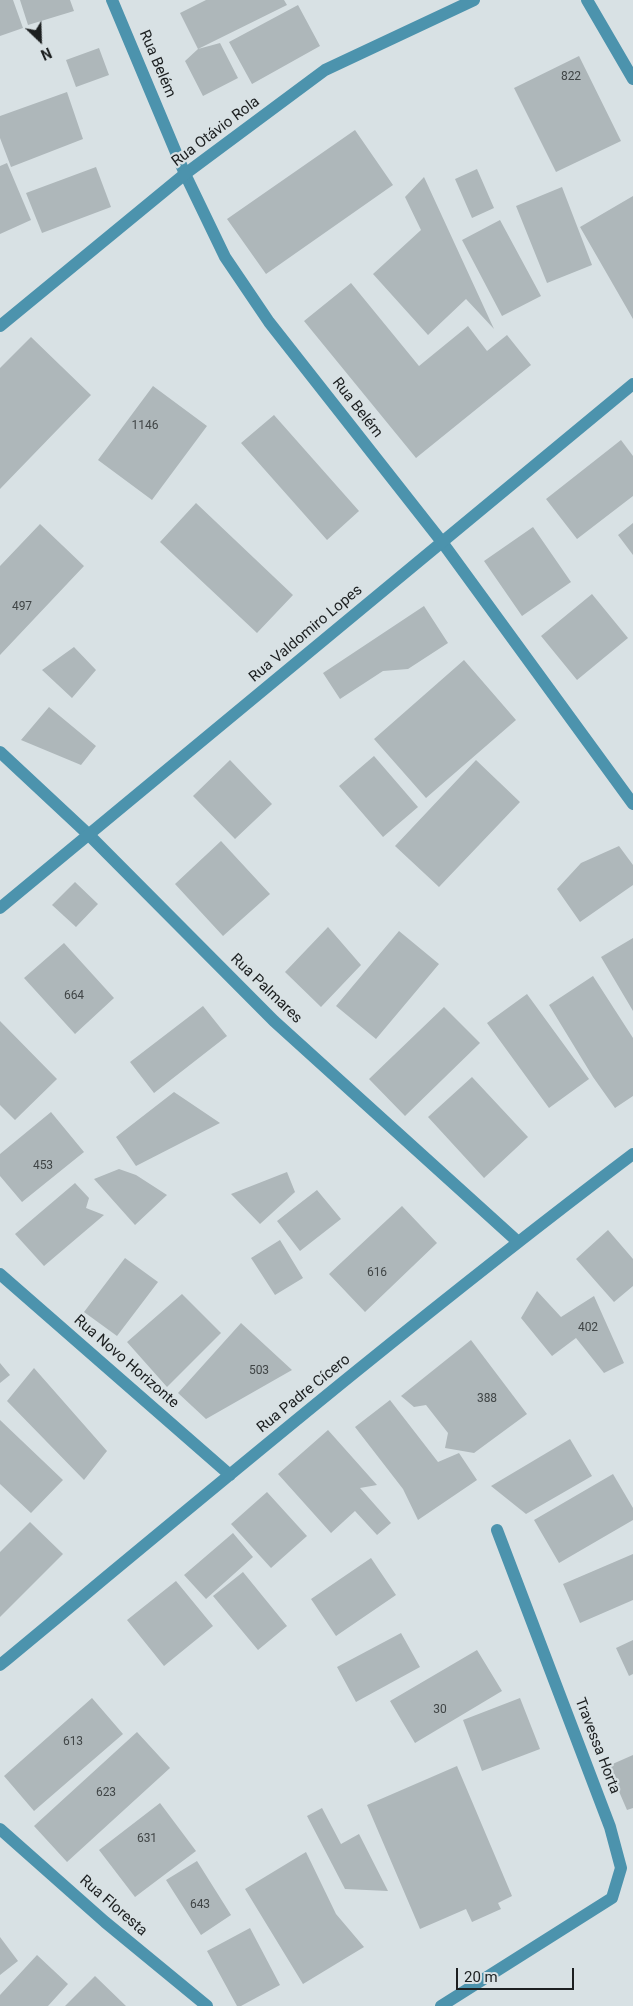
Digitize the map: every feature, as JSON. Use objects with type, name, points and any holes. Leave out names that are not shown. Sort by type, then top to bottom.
[{"type":"street","name":"Rua Belém","points":[[112,0],[185,174],[225,257],[269,322],[442,542],[633,804]]},
{"type":"street","name":"Rua Otávio Rola","points":[[0,326],[185,174],[325,70],[474,0]]},
{"type":"street","points":[[586,0],[633,79]]},
{"type":"street","name":"Rua Valdomiro Lopes","points":[[0,908],[633,384]]},
{"type":"street","name":"Rua Palmares","points":[[0,752],[89,835],[274,1021],[518,1241]]},
{"type":"street","name":"Rua Padre Cícero","points":[[0,1665],[230,1474],[518,1241],[633,1154]]},
{"type":"street","name":"Rua Novo Horizonte","points":[[0,1274],[230,1474]]},
{"type":"street","name":"Travessa Horta","points":[[441,2006],[612,1898],[621,1868],[610,1827],[497,1530]]},
{"type":"street","name":"Rua Floresta","points":[[0,1829],[105,1922],[207,2006]]},
{"type":"building","points":[[0,0],[13,0],[23,28],[0,36]]},
{"type":"building","points":[[20,0],[70,0],[74,11],[28,25]]},
{"type":"building","points":[[206,0],[284,0],[287,5],[198,49],[180,13]]},
{"type":"building","points":[[298,5],[320,46],[252,84],[229,42]]},
{"type":"building","points":[[220,43],[238,78],[203,96],[185,61],[198,49]]},
{"type":"building","points":[[99,48],[109,75],[76,87],[66,60]]},
{"type":"building","points":[[579,56],[621,141],[556,172],[514,88]]},
{"type":"building","points":[[67,92],[83,139],[11,167],[0,138],[0,116]]},
{"type":"building","points":[[355,130],[393,185],[266,274],[227,219]]},
{"type":"building","points":[[7,163],[31,220],[0,234],[0,166]]},
{"type":"building","points":[[96,167],[111,207],[42,233],[26,193]]},
{"type":"building","points":[[477,169],[494,208],[472,218],[455,179]]},
{"type":"building","points":[[424,177],[494,329],[466,299],[428,335],[373,274],[421,230],[405,197]]},
{"type":"building","points":[[562,187],[592,265],[547,283],[516,206]]},
{"type":"building","points":[[633,196],[633,319],[580,227]]},
{"type":"building","points":[[500,220],[541,296],[502,316],[462,240]]},
{"type":"building","points":[[351,283],[419,366],[468,326],[487,351],[507,335],[531,365],[416,458],[304,321]]},
{"type":"building","points":[[31,337],[91,395],[0,489],[0,368]]},
{"type":"building","points":[[153,386],[207,426],[152,500],[98,460]]},
{"type":"building","points":[[274,415],[359,511],[327,540],[241,443]]},
{"type":"building","points":[[621,440],[633,456],[633,496],[577,539],[546,499]]},
{"type":"building","points":[[196,503],[293,595],[257,633],[160,542]]},
{"type":"building","points":[[633,523],[633,555],[618,535]]},
{"type":"building","points":[[40,524],[84,566],[0,655],[0,566]]},
{"type":"building","points":[[533,527],[571,582],[522,616],[484,561]]},
{"type":"building","points":[[592,594],[628,638],[577,680],[541,636]]},
{"type":"building","points":[[424,606],[448,643],[408,669],[383,671],[340,699],[323,673]]},
{"type":"building","points":[[74,647],[96,670],[72,698],[42,670]]},
{"type":"building","points":[[464,660],[516,720],[426,798],[374,739]]},
{"type":"building","points":[[49,707],[96,746],[81,765],[21,740]]},
{"type":"building","points":[[374,756],[418,807],[383,837],[339,786]]},
{"type":"building","points":[[230,760],[272,804],[235,839],[193,796]]},
{"type":"building","points":[[476,760],[520,802],[439,887],[395,846]]},
{"type":"building","points":[[221,841],[270,894],[223,936],[175,884]]},
{"type":"building","points":[[619,846],[633,865],[633,885],[580,922],[557,889],[581,863]]},
{"type":"building","points":[[75,882],[98,904],[76,927],[52,905]]},
{"type":"building","points":[[328,927],[361,965],[321,1007],[285,972]]},
{"type":"building","points":[[399,931],[439,964],[376,1039],[336,1006]]},
{"type":"building","points":[[633,938],[633,1011],[601,957]]},
{"type":"building","points":[[64,943],[114,998],[75,1034],[24,978]]},
{"type":"building","points":[[593,976],[633,1038],[633,1096],[615,1108],[593,1077],[549,1005]]},
{"type":"building","points":[[527,994],[589,1079],[549,1108],[487,1023]]},
{"type":"building","points":[[203,1006],[227,1036],[154,1093],[130,1062]]},
{"type":"building","points":[[444,1007],[480,1043],[405,1116],[369,1079]]},
{"type":"building","points":[[0,1021],[57,1079],[15,1120],[0,1105]]},
{"type":"building","points":[[472,1077],[528,1137],[484,1178],[428,1117]]},
{"type":"building","points":[[174,1092],[220,1123],[136,1166],[116,1137]]},
{"type":"building","points":[[51,1112],[84,1152],[22,1202],[0,1176],[0,1154]]},
{"type":"building","points":[[119,1169],[136,1175],[167,1195],[135,1225],[94,1179]]},
{"type":"building","points":[[287,1172],[295,1192],[260,1224],[231,1194]]},
{"type":"building","points":[[75,1183],[89,1198],[86,1208],[104,1215],[44,1266],[15,1234]]},
{"type":"building","points":[[317,1190],[341,1219],[300,1251],[277,1221]]},
{"type":"building","points":[[402,1206],[437,1243],[365,1312],[329,1274]]},
{"type":"building","points":[[608,1230],[633,1259],[633,1286],[614,1302],[576,1259]]},
{"type":"building","points":[[280,1240],[303,1278],[275,1295],[251,1258]]},
{"type":"building","points":[[125,1258],[158,1282],[117,1336],[84,1312]]},
{"type":"building","points":[[537,1291],[561,1317],[594,1296],[624,1363],[604,1373],[576,1338],[552,1356],[521,1318]]},
{"type":"building","points":[[182,1294],[221,1333],[167,1387],[127,1342]]},
{"type":"building","points":[[241,1323],[292,1370],[206,1419],[178,1393]]},
{"type":"building","points":[[471,1340],[527,1414],[474,1453],[445,1448],[448,1433],[426,1405],[414,1407],[401,1396]]},
{"type":"building","points":[[0,1363],[10,1375],[0,1383]]},
{"type":"building","points":[[34,1368],[107,1451],[84,1480],[7,1401]]},
{"type":"building","points":[[390,1400],[438,1462],[459,1453],[477,1480],[418,1520],[403,1489],[355,1427]]},
{"type":"building","points":[[0,1420],[63,1480],[31,1513],[0,1484]]},
{"type":"building","points":[[328,1430],[377,1485],[360,1488],[391,1523],[377,1535],[355,1511],[331,1533],[278,1474]]},
{"type":"building","points":[[570,1439],[592,1476],[526,1514],[491,1486]]},
{"type":"building","points":[[613,1474],[633,1508],[633,1520],[559,1563],[534,1520]]},
{"type":"building","points":[[267,1492],[307,1536],[271,1568],[231,1524]]},
{"type":"building","points":[[30,1522],[63,1554],[0,1617],[0,1552]]},
{"type":"building","points":[[233,1533],[253,1557],[206,1599],[184,1575]]},
{"type":"building","points":[[633,1554],[633,1600],[580,1623],[563,1584]]},
{"type":"building","points":[[371,1558],[396,1595],[336,1636],[311,1599]]},
{"type":"building","points":[[243,1572],[287,1626],[258,1650],[213,1596]]},
{"type":"building","points":[[176,1581],[213,1626],[164,1666],[127,1620]]},
{"type":"building","points":[[401,1633],[420,1667],[356,1702],[337,1667]]},
{"type":"building","points":[[633,1640],[633,1674],[629,1676],[616,1648]]},
{"type":"building","points":[[477,1650],[502,1691],[415,1743],[390,1701]]},
{"type":"building","points":[[92,1698],[123,1734],[34,1811],[4,1776]]},
{"type":"building","points":[[520,1698],[540,1749],[482,1771],[463,1720]]},
{"type":"building","points":[[137,1732],[170,1768],[67,1862],[34,1826]]},
{"type":"building","points":[[633,1755],[633,1808],[627,1810],[608,1766]]},
{"type":"building","points":[[457,1766],[512,1896],[498,1903],[501,1909],[472,1922],[466,1909],[420,1929],[367,1805]]},
{"type":"building","points":[[160,1803],[196,1851],[135,1897],[99,1850]]},
{"type":"building","points":[[322,1808],[341,1844],[359,1834],[388,1891],[345,1889],[307,1816]]},
{"type":"building","points":[[306,1852],[336,1914],[364,1947],[303,1984],[245,1889]]},
{"type":"building","points":[[197,1861],[231,1915],[201,1935],[166,1880]]},
{"type":"building","points":[[250,1928],[280,1985],[241,2006],[237,2006],[207,1951]]},
{"type":"building","points":[[0,1937],[18,1961],[0,1975]]},
{"type":"building","points":[[37,1955],[68,1984],[48,2006],[0,2006],[0,1995]]},
{"type":"building","points":[[95,1976],[126,2006],[65,2006]]}]
